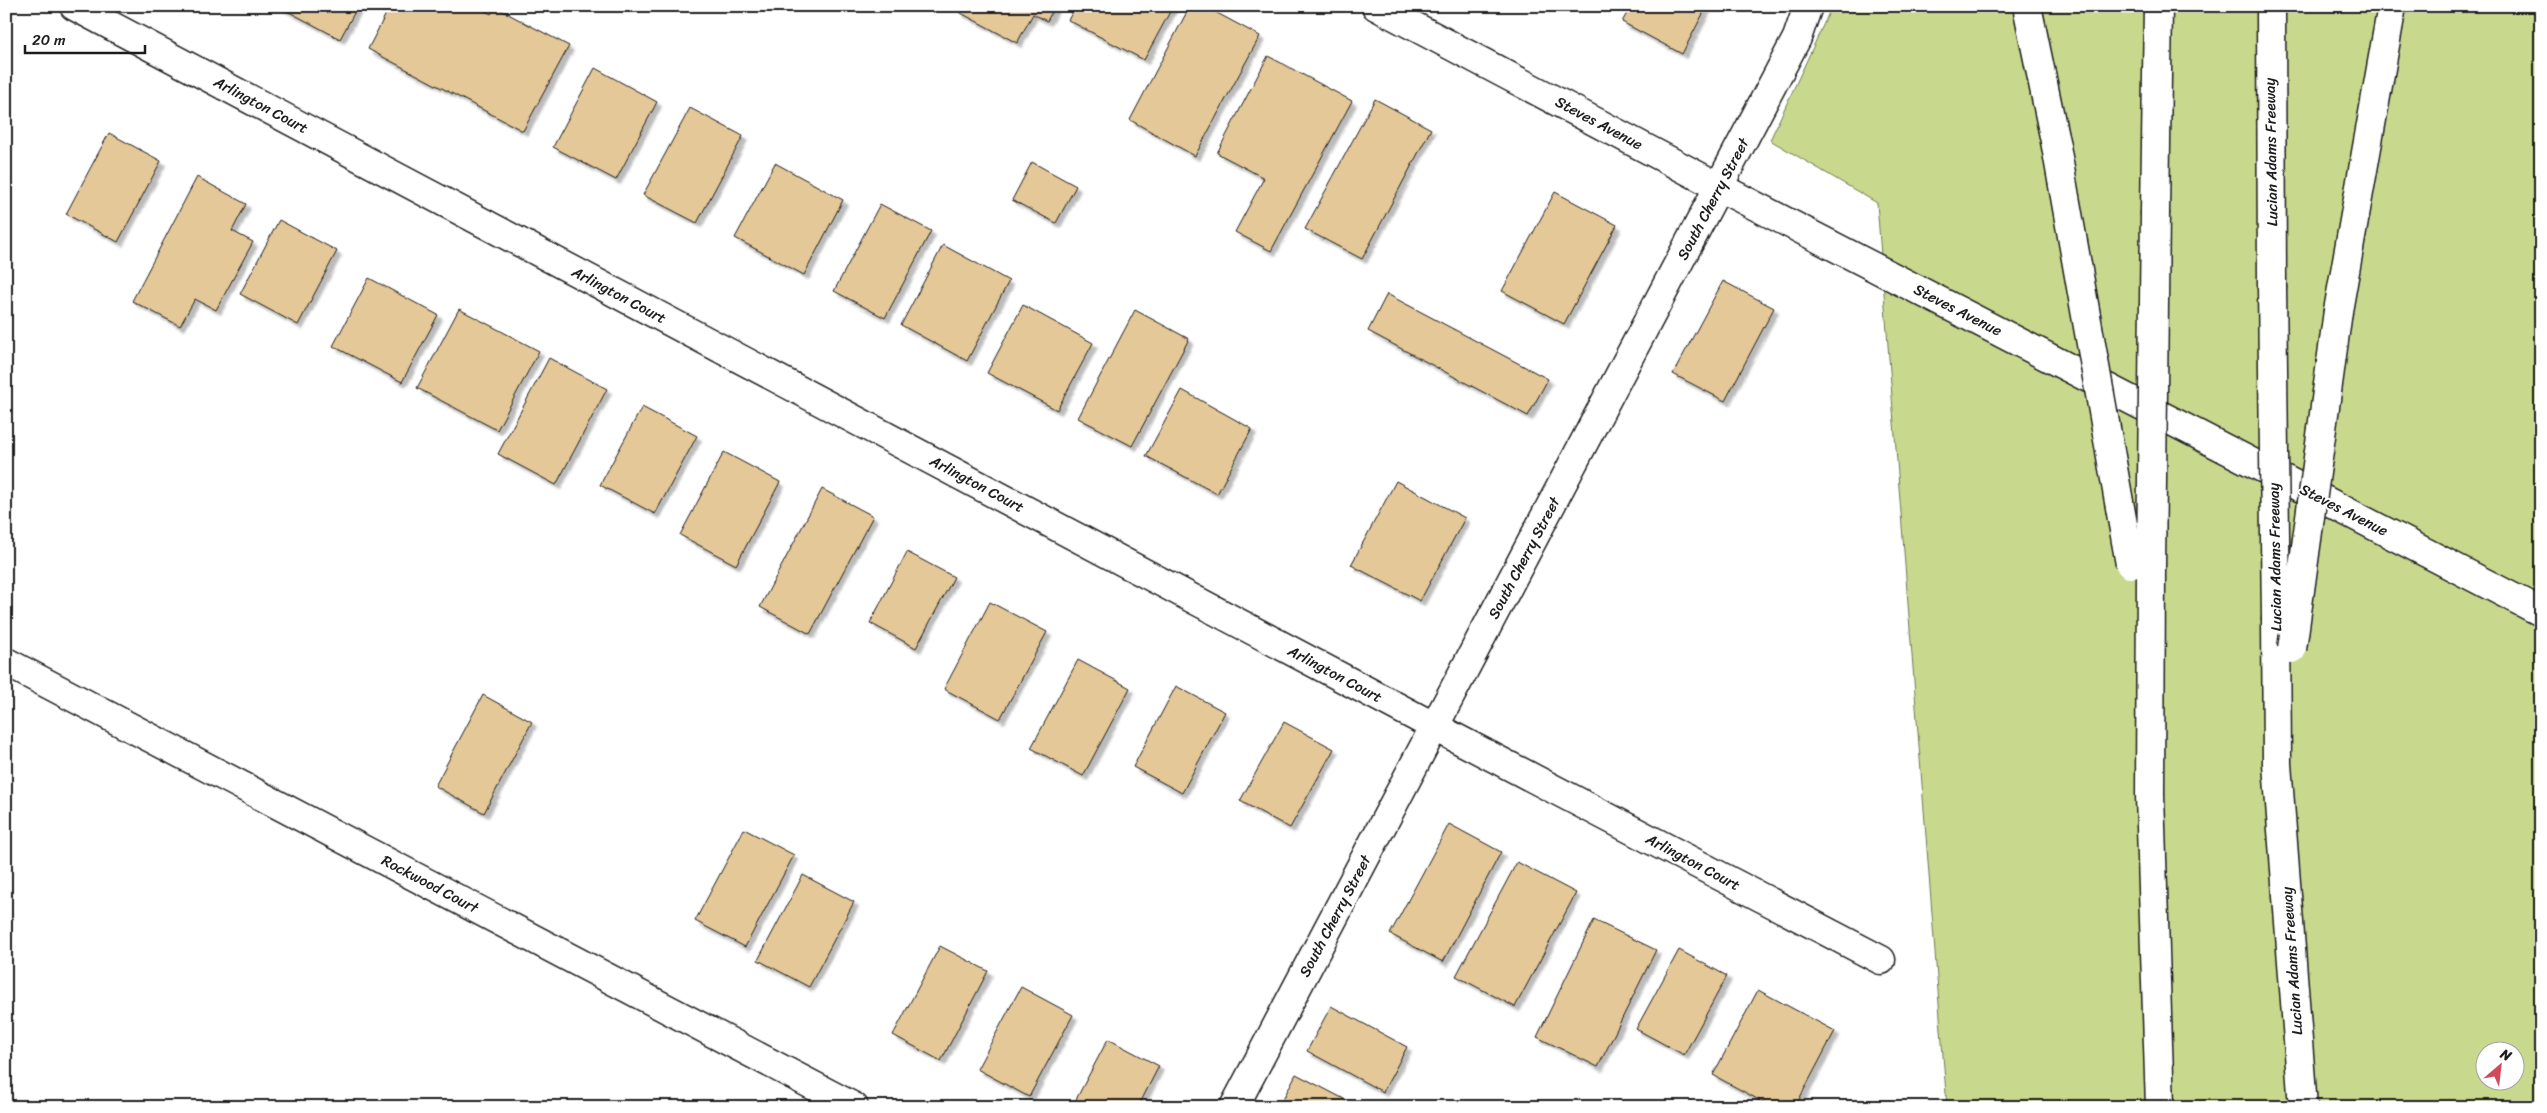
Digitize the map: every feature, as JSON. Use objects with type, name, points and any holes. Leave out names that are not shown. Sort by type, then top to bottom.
[{"type":"main road","name":"Arlington Court","points":[[74,6],[1435,727],[1881,960]]},
{"type":"main road","name":"Steves Avenue","points":[[1376,6],[1719,187],[2541,612]]},
{"type":"main road","name":"South Cherry Street","points":[[1234,1107],[1797,38],[1808,6]]},
{"type":"main road","points":[[2027,6],[2140,567],[2150,676],[2150,795],[2160,1107]]},
{"type":"main road","points":[[2140,567],[2155,212],[2158,6]]},
{"type":"main road","name":"Lucian Adams Freeway","points":[[2271,6],[2277,764],[2303,1107]]},
{"type":"main road","points":[[2277,764],[2338,311],[2392,6]]},
{"type":"main road","name":"Rockwood Court","points":[[6,662],[854,1107]]},
{"type":"green space","points":[[1832,6],[2541,6],[2541,1107],[1947,1107],[1877,203],[1770,140]]},
{"type":"building","points":[[278,6],[358,6],[340,39]]},
{"type":"building","points":[[390,6],[476,6],[491,14],[495,7],[569,46],[523,131],[368,49]]},
{"type":"building","points":[[962,6],[1055,6],[1047,21],[1033,14],[1017,43],[959,12]]},
{"type":"building","points":[[1076,6],[1173,6],[1144,60],[1068,20]]},
{"type":"building","points":[[1190,6],[1204,6],[1260,36],[1195,156],[1130,120]]},
{"type":"building","points":[[1631,6],[1707,6],[1682,54],[1622,22]]},
{"type":"building","points":[[1268,56],[1352,101],[1271,251],[1235,232],[1264,178],[1217,153]]},
{"type":"building","points":[[595,68],[657,102],[616,180],[553,147]]},
{"type":"building","points":[[1375,99],[1431,129],[1362,259],[1305,229]]},
{"type":"building","points":[[690,108],[743,136],[697,223],[643,195]]},
{"type":"building","points":[[109,133],[161,161],[118,242],[66,214]]},
{"type":"building","points":[[1032,162],[1076,186],[1056,223],[1012,200]]},
{"type":"building","points":[[775,163],[843,200],[804,275],[735,238]]},
{"type":"building","points":[[197,177],[246,204],[232,231],[253,242],[216,310],[195,299],[180,326],[132,301]]},
{"type":"building","points":[[1555,192],[1617,225],[1564,324],[1502,291]]},
{"type":"building","points":[[880,204],[931,231],[885,318],[834,291]]},
{"type":"building","points":[[279,220],[337,251],[298,325],[240,294]]},
{"type":"building","points":[[943,245],[1009,281],[967,361],[901,325]]},
{"type":"building","points":[[369,278],[438,315],[402,382],[333,346]]},
{"type":"building","points":[[1723,281],[1774,308],[1725,401],[1673,374]]},
{"type":"building","points":[[1387,294],[1548,379],[1528,416],[1368,331]]},
{"type":"building","points":[[1023,305],[1093,343],[1057,410],[987,373]]},
{"type":"building","points":[[459,309],[539,351],[497,430],[417,388]]},
{"type":"building","points":[[1135,310],[1189,339],[1132,446],[1078,418]]},
{"type":"building","points":[[549,358],[607,389],[556,485],[498,454]]},
{"type":"building","points":[[1182,390],[1252,429],[1217,494],[1146,456]]},
{"type":"building","points":[[642,407],[697,436],[655,514],[600,485]]},
{"type":"building","points":[[724,452],[780,482],[736,565],[680,535]]},
{"type":"building","points":[[1396,481],[1465,518],[1420,601],[1351,565]]},
{"type":"building","points":[[822,489],[873,516],[810,634],[760,607]]},
{"type":"building","points":[[907,552],[954,577],[916,648],[870,623]]},
{"type":"building","points":[[990,602],[1047,632],[1000,719],[944,689]]},
{"type":"building","points":[[1078,660],[1130,688],[1083,776],[1031,748]]},
{"type":"building","points":[[1176,686],[1225,712],[1182,793],[1133,767]]},
{"type":"building","points":[[483,695],[532,722],[484,813],[435,786]]},
{"type":"building","points":[[1284,722],[1334,749],[1290,828],[1240,801]]},
{"type":"building","points":[[1449,824],[1501,852],[1443,962],[1390,934]]},
{"type":"building","points":[[744,829],[794,855],[745,947],[695,921]]},
{"type":"building","points":[[1517,862],[1576,893],[1515,1007],[1456,976]]},
{"type":"building","points":[[803,875],[854,902],[809,987],[758,960]]},
{"type":"building","points":[[1594,920],[1656,950],[1598,1067],[1537,1037]]},
{"type":"building","points":[[940,946],[988,971],[941,1061],[893,1035]]},
{"type":"building","points":[[1679,950],[1727,976],[1684,1055],[1636,1029]]},
{"type":"building","points":[[1021,987],[1073,1015],[1029,1097],[977,1069]]},
{"type":"building","points":[[1758,990],[1835,1031],[1795,1107],[1772,1107],[1713,1075]]},
{"type":"building","points":[[1331,1006],[1407,1047],[1383,1092],[1307,1051]]},
{"type":"building","points":[[1108,1039],[1159,1066],[1138,1107],[1072,1107]]},
{"type":"building","points":[[1296,1074],[1346,1100],[1343,1107],[1279,1107]]}]
